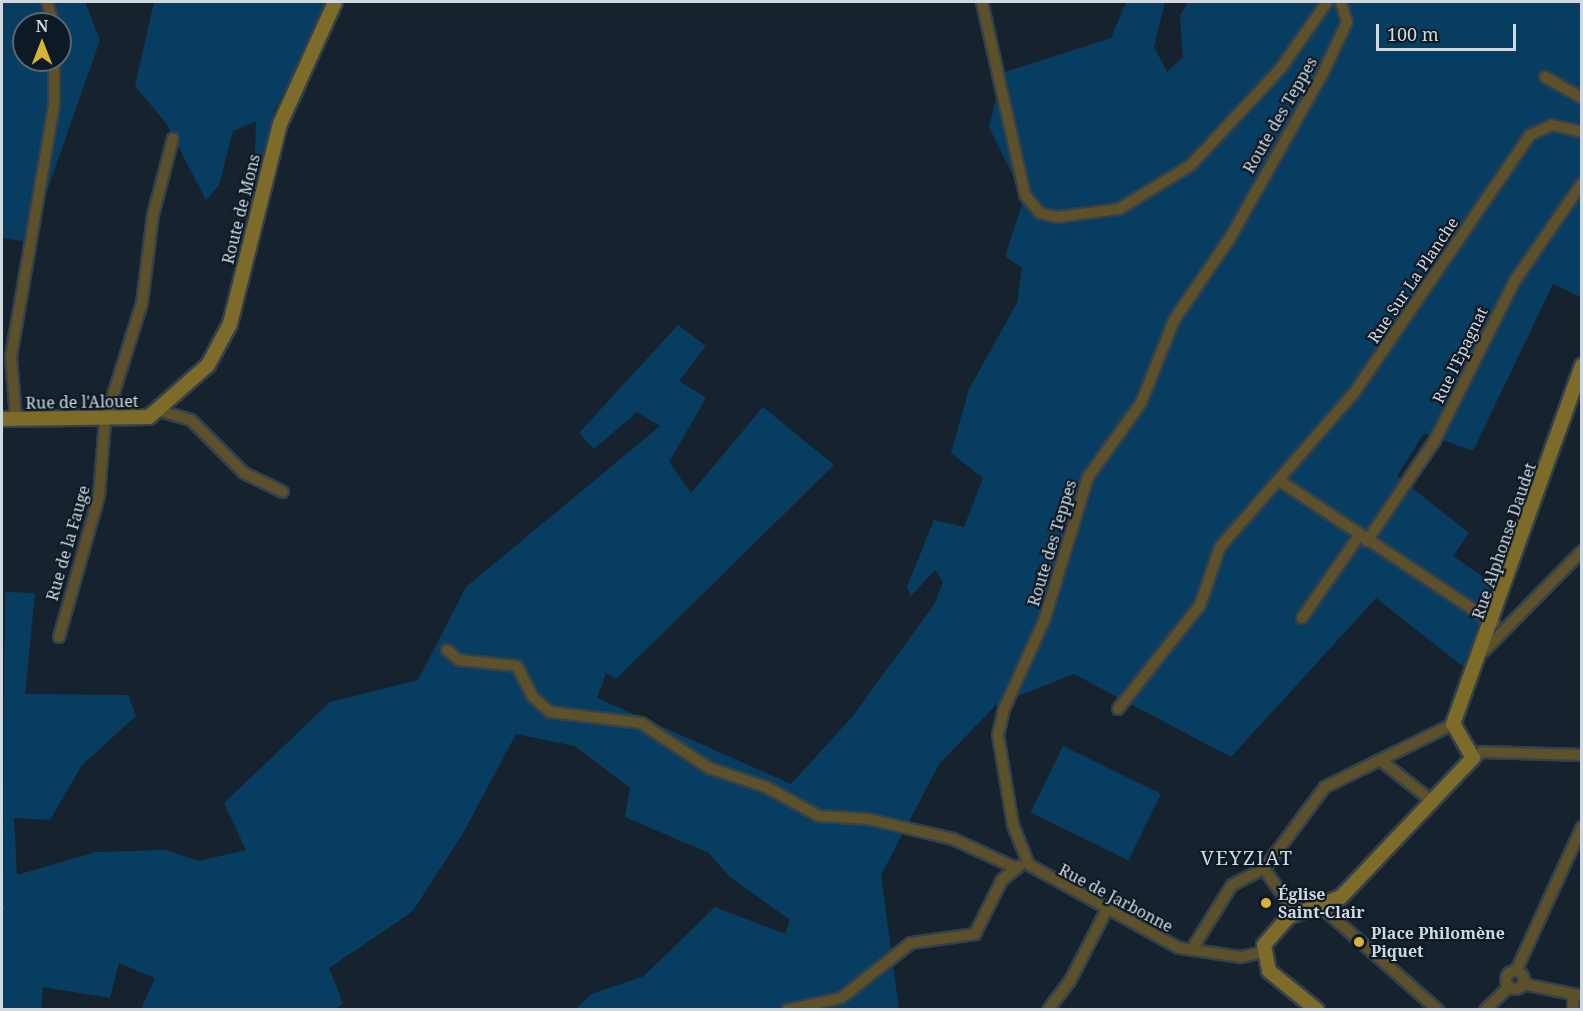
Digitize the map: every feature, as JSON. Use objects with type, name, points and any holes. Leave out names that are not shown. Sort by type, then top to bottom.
[{"type":"street","name":"Route de Mons","points":[[160,411],[208,365],[230,324],[280,124],[335,2]]},
{"type":"street","name":"Route des Teppes","points":[[982,2],[996,84],[1025,195],[1041,213],[1058,217],[1119,209],[1191,165],[1281,68],[1327,2]]},
{"type":"street","name":"Route des Teppes","points":[[1029,865],[1013,825],[998,735],[1004,709],[1044,621],[1080,498],[1100,457],[1150,386],[1174,320],[1230,238],[1323,73],[1347,21],[1341,2]]},
{"type":"street","points":[[9,419],[11,357],[20,285],[54,105],[54,72]]},
{"type":"street","points":[[1545,77],[1581,98]]},
{"type":"street","name":"Rue Sur La Planche","points":[[1118,709],[1200,605],[1220,547],[1280,481],[1354,393],[1530,135],[1552,124],[1581,132]]},
{"type":"street","name":"Rue de la Fauge","points":[[58,637],[99,496],[105,421],[136,327],[159,187],[173,140]]},
{"type":"street","name":"Rue l'Epagnat","points":[[1302,618],[1435,440],[1504,299],[1581,183]]},
{"type":"street","name":"Rue Alphonse Daudet","points":[[1453,724],[1484,651],[1581,366]]},
{"type":"street","name":"Rue de l'Alouet","points":[[9,419],[105,421],[160,411]]},
{"type":"street","points":[[160,411],[191,420],[244,473],[283,492]]},
{"type":"street","points":[[1280,481],[1494,623]]},
{"type":"street","points":[[1484,651],[1581,551]]},
{"type":"street","points":[[447,650],[459,660],[517,666],[532,696],[550,712],[641,723],[709,768],[766,788],[819,816],[868,819],[953,839],[1014,867],[1029,865]]},
{"type":"street","points":[[1192,949],[1232,885],[1264,869],[1325,787],[1384,763],[1453,724],[1473,758]]},
{"type":"street","points":[[1317,1010],[1273,975],[1263,952],[1273,930],[1296,913],[1341,897],[1473,758],[1482,752],[1581,755]]},
{"type":"street","points":[[1384,763],[1432,801]]},
{"type":"street","points":[[1509,987],[1508,975],[1516,971],[1581,827]]},
{"type":"street","name":"Rue de Jarbonne","points":[[1029,865],[1179,948],[1241,957],[1263,952]]},
{"type":"street","points":[[787,1010],[841,999],[911,943],[975,934],[1014,867]]},
{"type":"street","points":[[1264,869],[1296,913]]},
{"type":"street","points":[[1319,905],[1438,1010]]},
{"type":"street","points":[[1048,1010],[1070,981],[1107,909]]},
{"type":"street","points":[[1516,971],[1523,984]]},
{"type":"street","points":[[1485,1010],[1509,987],[1523,984],[1577,996],[1573,1010]]},
{"type":"shaded area","points":[[2,2],[85,2],[100,40],[29,242],[2,238]]},
{"type":"shaded area","points":[[154,2],[325,2],[315,37],[274,110],[265,155],[255,154],[256,121],[233,131],[219,185],[206,200],[166,123],[135,86]]},
{"type":"shaded area","points":[[1126,2],[1165,2],[1154,47],[1167,72],[1183,57],[1180,16],[1188,2],[1581,2],[1581,297],[1553,284],[1473,451],[1424,433],[1397,476],[1469,533],[1453,556],[1497,587],[1470,672],[1376,598],[1231,757],[1074,674],[996,705],[939,764],[881,875],[899,1009],[575,1009],[592,994],[644,976],[715,907],[785,934],[790,920],[730,877],[709,853],[625,817],[630,788],[575,746],[516,734],[462,835],[412,912],[329,968],[343,1003],[336,1009],[141,1009],[155,978],[119,963],[110,998],[43,987],[41,1009],[2,1010],[5,592],[35,593],[25,694],[128,695],[136,716],[82,765],[50,820],[14,818],[17,875],[96,852],[166,850],[199,861],[246,850],[224,803],[330,702],[418,680],[466,587],[660,426],[637,412],[594,449],[579,433],[678,325],[706,346],[679,381],[706,398],[669,462],[691,493],[763,407],[834,465],[616,679],[606,673],[597,698],[791,784],[852,717],[934,605],[943,582],[935,570],[911,596],[907,587],[934,520],[964,527],[983,478],[951,453],[969,389],[1017,303],[1022,268],[1005,256],[1024,198],[989,127],[1002,73],[1111,38]]},
{"type":"shaded area","points":[[1063,746],[1161,794],[1129,860],[1031,813]]},
{"type":"place","name":"Église Saint-Clair","points":[[1266,903]]},
{"type":"place","name":"Place Philomène Piquet","points":[[1359,942]]},
{"type":"district","name":"VEYZIAT","points":[[1247,857]]}]
